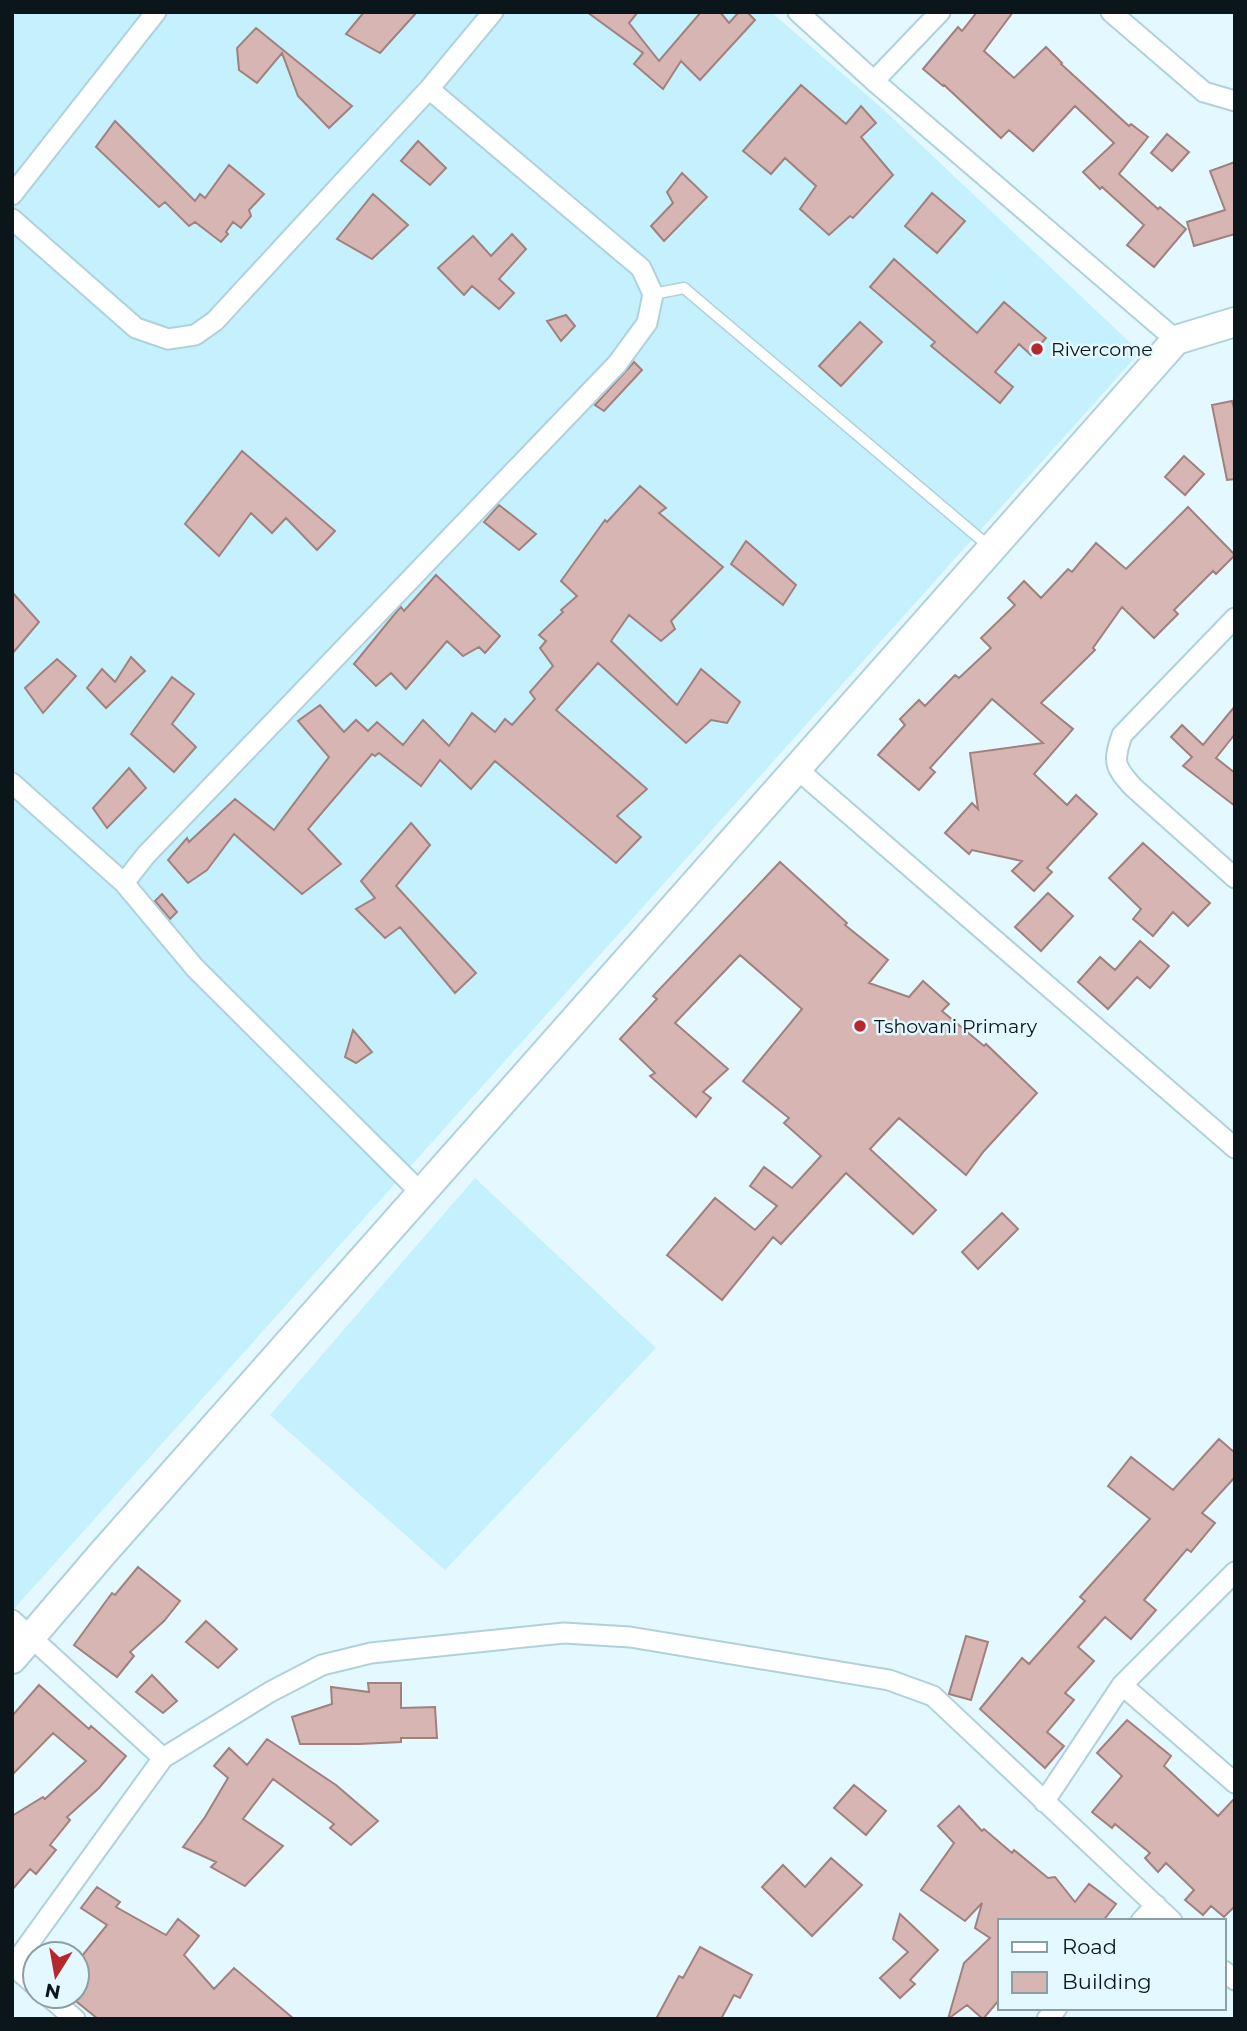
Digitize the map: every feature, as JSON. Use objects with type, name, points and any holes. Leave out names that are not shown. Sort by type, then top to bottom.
[{"type":"street","points":[[12,195],[156,12]]},
{"type":"street","points":[[12,219],[136,328],[168,338],[195,335],[215,321],[429,89],[493,12]]},
{"type":"street","points":[[798,12],[874,81],[1176,340]]},
{"type":"street","points":[[874,81],[940,12]]},
{"type":"street","points":[[1111,12],[1204,92],[1235,102]]},
{"type":"street","points":[[124,883],[165,835],[617,364],[647,323],[653,294],[641,268],[429,89]]},
{"type":"street","points":[[12,1659],[22,1628],[102,1553],[1176,340],[1235,322]]},
{"type":"street","points":[[1235,618],[1122,735],[1115,756],[1119,771],[1133,787],[1235,878]]},
{"type":"street","points":[[797,769],[1235,1148]]},
{"type":"street","points":[[12,783],[124,883],[195,968],[421,1193]]},
{"type":"street","points":[[1044,1802],[1122,1685],[1235,1572]]},
{"type":"street","points":[[22,1628],[163,1758]]},
{"type":"street","points":[[13,1967],[163,1758],[270,1692],[322,1665],[371,1653],[564,1633],[630,1637],[889,1680],[933,1696],[1170,1919]]},
{"type":"street","points":[[1122,1685],[1235,1783]]},
{"type":"street","points":[[1143,1919],[1156,1905]]},
{"type":"lane","points":[[653,294],[684,288],[991,549]]},
{"type":"shaded area","points":[[12,12],[771,12],[883,109],[1140,352],[12,1611]]},
{"type":"shaded area","points":[[475,1178],[656,1348],[445,1570],[270,1415]]},
{"type":"building","points":[[364,12],[417,12],[380,53],[346,34]]},
{"type":"building","points":[[587,12],[638,12],[629,23],[659,61],[701,12],[720,12],[729,23],[739,12],[747,12],[755,20],[700,80],[681,61],[663,89],[634,64],[643,53]]},
{"type":"building","points":[[977,12],[1013,12],[984,51],[1014,78],[1046,47],[1129,126],[1131,124],[1148,137],[1119,174],[1158,209],[1160,207],[1186,229],[1154,267],[1127,245],[1144,225],[1083,172],[1114,143],[1075,106],[1033,151],[1009,130],[1001,138],[923,69],[958,27],[962,31]]},
{"type":"building","points":[[256,28],[352,106],[329,128],[298,96],[282,53],[257,83],[239,70],[237,48]]},
{"type":"building","points":[[801,85],[846,124],[861,106],[876,123],[861,137],[893,175],[853,218],[850,216],[829,235],[800,209],[816,186],[785,158],[771,174],[743,151]]},
{"type":"building","points":[[115,121],[195,201],[200,194],[205,198],[229,165],[264,194],[249,210],[251,216],[241,228],[233,222],[221,242],[195,222],[189,226],[165,202],[159,207],[96,147]]},
{"type":"building","points":[[1167,134],[1189,152],[1172,171],[1151,153]]},
{"type":"building","points":[[418,141],[446,168],[430,185],[401,161]]},
{"type":"building","points":[[1235,162],[1235,234],[1194,246],[1187,222],[1225,210],[1210,171]]},
{"type":"building","points":[[682,173],[707,197],[664,241],[651,226],[673,203],[667,192]]},
{"type":"building","points":[[932,193],[965,221],[937,253],[905,226]]},
{"type":"building","points":[[373,194],[408,225],[372,259],[337,239]]},
{"type":"building","points":[[512,234],[526,249],[499,279],[514,293],[499,309],[472,286],[464,295],[438,268],[473,236],[491,256]]},
{"type":"building","points":[[894,259],[977,333],[1004,302],[1046,338],[1031,355],[1019,344],[995,372],[1013,387],[1000,403],[931,346],[935,342],[870,287]]},
{"type":"building","points":[[566,315],[575,326],[561,341],[547,321]]},
{"type":"building","points":[[860,322],[882,342],[841,386],[819,366]]},
{"type":"building","points":[[634,362],[642,370],[604,411],[595,405]]},
{"type":"building","points":[[1232,401],[1235,412],[1235,479],[1227,480],[1212,405]]},
{"type":"building","points":[[242,451],[335,531],[317,550],[286,518],[272,533],[251,513],[219,556],[185,524]]},
{"type":"building","points":[[1184,456],[1204,474],[1185,495],[1165,477]]},
{"type":"building","points":[[640,486],[666,508],[659,513],[723,567],[671,621],[675,629],[661,641],[629,615],[611,641],[677,705],[701,669],[740,702],[727,723],[711,720],[686,743],[598,663],[556,710],[647,789],[617,816],[641,837],[616,863],[495,761],[471,789],[440,760],[421,786],[379,753],[375,756],[372,754],[308,829],[341,864],[302,894],[234,834],[207,870],[188,883],[168,860],[187,838],[189,842],[235,799],[274,830],[329,757],[298,721],[320,705],[344,732],[356,720],[368,731],[377,722],[403,745],[423,720],[449,746],[472,713],[495,732],[505,719],[512,725],[535,699],[530,692],[553,666],[540,648],[546,641],[539,635],[577,596],[561,581],[605,520],[607,522]]},
{"type":"building","points":[[499,505],[536,534],[519,550],[484,522]]},
{"type":"building","points":[[1188,507],[1235,555],[1216,574],[1213,571],[1174,610],[1178,614],[1154,638],[1122,607],[1093,648],[1095,650],[1041,703],[1073,729],[1034,774],[1067,805],[1076,795],[1097,814],[1047,868],[1052,872],[1034,891],[1012,871],[1022,861],[972,850],[969,854],[945,833],[972,803],[978,809],[970,753],[1043,743],[992,699],[930,768],[935,772],[919,790],[878,755],[905,725],[900,719],[919,700],[925,706],[955,675],[959,678],[991,648],[981,638],[1015,605],[1008,598],[1024,581],[1041,598],[1068,569],[1072,572],[1096,543],[1126,569]]},
{"type":"building","points":[[746,541],[796,585],[783,605],[731,564]]},
{"type":"building","points":[[436,575],[500,636],[485,653],[479,647],[463,656],[447,641],[406,689],[391,673],[376,686],[354,664],[398,610],[401,607],[404,611]]},
{"type":"building","points":[[12,592],[39,622],[12,654]]},
{"type":"building","points":[[131,657],[145,671],[106,708],[87,688],[102,669],[115,682]]},
{"type":"building","points":[[57,659],[76,676],[43,713],[25,688]]},
{"type":"building","points":[[172,677],[194,694],[172,724],[196,747],[174,772],[131,734]]},
{"type":"building","points":[[1235,706],[1235,734],[1216,758],[1235,773],[1235,806],[1183,766],[1192,757],[1171,737],[1182,725],[1203,745]]},
{"type":"building","points":[[129,768],[146,788],[107,828],[93,808]]},
{"type":"building","points":[[411,823],[430,845],[396,886],[476,973],[455,993],[400,927],[385,938],[356,909],[375,898],[361,881]]},
{"type":"building","points":[[1143,843],[1210,903],[1188,926],[1173,912],[1153,936],[1133,919],[1141,909],[1109,878]]},
{"type":"building","points":[[780,862],[847,923],[845,925],[888,960],[869,983],[909,997],[923,981],[949,1004],[942,1011],[984,1046],[986,1044],[1037,1093],[984,1151],[966,1175],[899,1118],[870,1149],[936,1210],[913,1234],[846,1173],[781,1244],[773,1237],[722,1300],[667,1255],[715,1198],[755,1230],[777,1206],[750,1186],[764,1167],[792,1188],[821,1156],[784,1123],[789,1118],[743,1081],[802,1009],[740,955],[675,1023],[728,1069],[703,1092],[711,1098],[696,1117],[650,1076],[655,1073],[620,1039],[657,999],[653,996]]},
{"type":"building","points":[[1048,893],[1073,916],[1041,951],[1015,927]]},
{"type":"building","points":[[162,894],[177,912],[170,919],[155,901]]},
{"type":"building","points":[[1140,941],[1169,966],[1150,988],[1137,977],[1108,1009],[1078,982],[1100,957],[1115,970]]},
{"type":"building","points":[[353,1030],[372,1052],[356,1063],[345,1057]]},
{"type":"building","points":[[1002,1213],[1018,1229],[978,1269],[962,1252]]},
{"type":"building","points":[[1219,1439],[1235,1453],[1235,1477],[1202,1513],[1215,1523],[1191,1552],[1187,1549],[1144,1600],[1156,1610],[1131,1639],[1105,1617],[1078,1647],[1094,1661],[1065,1693],[1074,1700],[1047,1732],[1064,1746],[1045,1768],[980,1709],[1022,1658],[1029,1664],[1085,1601],[1080,1597],[1150,1519],[1108,1486],[1131,1457],[1173,1490]]},
{"type":"building","points":[[138,1567],[180,1601],[164,1621],[130,1652],[134,1656],[117,1677],[74,1645],[112,1593],[115,1595]]},
{"type":"building","points":[[206,1621],[237,1649],[218,1668],[186,1642]]},
{"type":"building","points":[[966,1636],[988,1642],[971,1700],[949,1694]]},
{"type":"building","points":[[152,1675],[177,1701],[163,1713],[136,1692]]},
{"type":"building","points":[[368,1683],[401,1683],[401,1708],[435,1707],[437,1738],[401,1738],[401,1742],[359,1744],[300,1744],[292,1717],[332,1704],[331,1687],[369,1692]]},
{"type":"building","points":[[39,1685],[89,1729],[91,1726],[126,1756],[99,1788],[67,1817],[70,1820],[50,1845],[56,1850],[36,1874],[30,1869],[12,1890],[12,1816],[43,1797],[45,1799],[86,1761],[53,1733],[12,1775],[12,1716]]},
{"type":"building","points":[[1127,1720],[1171,1756],[1164,1766],[1218,1816],[1235,1798],[1235,1906],[1224,1917],[1211,1906],[1203,1915],[1185,1900],[1194,1890],[1166,1863],[1158,1872],[1145,1858],[1150,1853],[1115,1824],[1112,1828],[1092,1812],[1122,1776],[1097,1753]]},
{"type":"building","points":[[267,1739],[336,1785],[378,1821],[351,1845],[330,1828],[334,1824],[273,1779],[243,1819],[283,1846],[245,1886],[211,1867],[216,1862],[183,1847],[228,1778],[214,1766],[229,1748],[247,1765]]},
{"type":"building","points":[[854,1785],[886,1811],[866,1835],[834,1808]]},
{"type":"building","points":[[959,1806],[982,1831],[984,1829],[1012,1853],[1014,1850],[1048,1878],[1055,1877],[1075,1902],[1089,1884],[1116,1904],[1105,1919],[998,1919],[998,2001],[983,2019],[967,2005],[948,2019],[964,1963],[990,1938],[975,1928],[982,1903],[965,1921],[921,1890],[954,1843],[938,1826]]},
{"type":"building","points":[[831,1858],[862,1885],[812,1936],[762,1887],[783,1865],[805,1887]]},
{"type":"building","points":[[97,1887],[120,1902],[116,1907],[166,1935],[178,1919],[199,1936],[184,1955],[214,1989],[234,1968],[294,2019],[98,2019],[87,2010],[91,2010],[91,1945],[107,1925],[81,1908]]},
{"type":"building","points":[[900,1914],[938,1950],[910,1980],[915,1984],[900,1998],[880,1978],[908,1952],[893,1939]]},
{"type":"building","points":[[700,1947],[752,1975],[740,1998],[734,1995],[721,2019],[656,2019],[679,1976],[683,1978]]},
{"type":"place","name":"Rivercome","points":[[1037,349]]},
{"type":"place","name":"Tshovani Primary","points":[[860,1026]]}]
